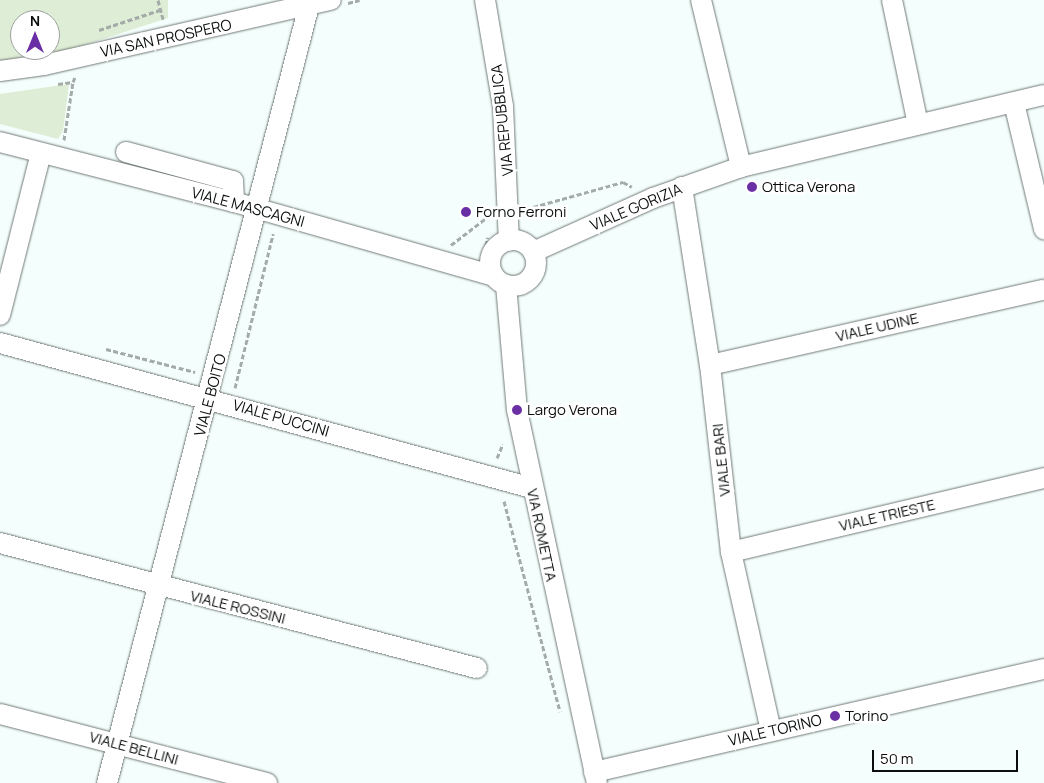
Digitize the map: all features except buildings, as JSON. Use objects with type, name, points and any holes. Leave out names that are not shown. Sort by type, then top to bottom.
[{"type":"street","name":"VIA REPUBBLICA","points":[[485,0],[503,106],[502,211],[510,241]]},
{"type":"street","points":[[701,0],[741,167]]},
{"type":"street","points":[[892,0],[918,124]]},
{"type":"street","name":"VIA SAN PROSPERO","points":[[0,71],[44,66],[309,6],[336,2]]},
{"type":"street","name":"VIALE BOITO","points":[[107,783],[209,398],[309,6]]},
{"type":"street","name":"VIALE GORIZIA","points":[[534,252],[653,198],[741,167],[1044,95]]},
{"type":"street","points":[[1014,103],[1044,229]]},
{"type":"street","name":"VIALE MASCAGNI","points":[[0,142],[256,208],[493,278]]},
{"type":"street","points":[[126,152],[233,181],[234,202]]},
{"type":"street","points":[[0,315],[41,153]]},
{"type":"street","name":"VIALE BARI","points":[[682,187],[710,365],[731,552],[772,731]]},
{"type":"street","points":[[510,241],[521,242],[534,252],[536,267],[529,280],[519,285],[493,278],[490,263],[493,253],[510,241]]},
{"type":"street","name":"VIA ROMETTA","points":[[493,278],[532,488],[596,778]]},
{"type":"street","name":"VIALE UDINE","points":[[710,365],[1044,290]]},
{"type":"street","name":"VIALE PUCCINI","points":[[0,343],[209,398],[532,488]]},
{"type":"street","name":"VIALE TRIESTE","points":[[731,552],[1044,478]]},
{"type":"street","name":"VIALE ROSSINI","points":[[0,543],[158,586],[477,668]]},
{"type":"street","name":"VIALE TORINO","points":[[596,778],[772,731],[1044,669]]},
{"type":"street","name":"VIALE BELLINI","points":[[0,714],[267,783]]},
{"type":"path","points":[[158,0],[163,19],[169,20]]},
{"type":"path","points":[[336,2],[360,0]]},
{"type":"path","points":[[97,31],[160,10]]},
{"type":"path","points":[[63,146],[73,82]]},
{"type":"path","points":[[441,243],[451,245],[502,211],[623,182],[653,198]]},
{"type":"path","points":[[491,221],[502,211]]},
{"type":"path","points":[[490,229],[493,278]]},
{"type":"path","points":[[244,390],[235,388],[273,232]]},
{"type":"path","points":[[104,349],[200,373]]},
{"type":"path","points":[[504,440],[502,452],[497,457],[498,479],[561,716]]},
{"type":"path","points":[[487,455],[497,457]]},
{"type":"green space","points":[[0,0],[168,0],[168,18],[72,49],[60,51],[60,10],[10,10],[10,59],[0,61]]},
{"type":"green space","points":[[69,84],[63,131],[58,139],[0,124],[0,94]]},
{"type":"place","name":"Ottica Verona","points":[[752,187]]},
{"type":"place","name":"Forno Ferroni","points":[[466,212]]},
{"type":"place","name":"Largo Verona","points":[[517,410]]},
{"type":"place","name":"Torino","points":[[835,716]]}]
